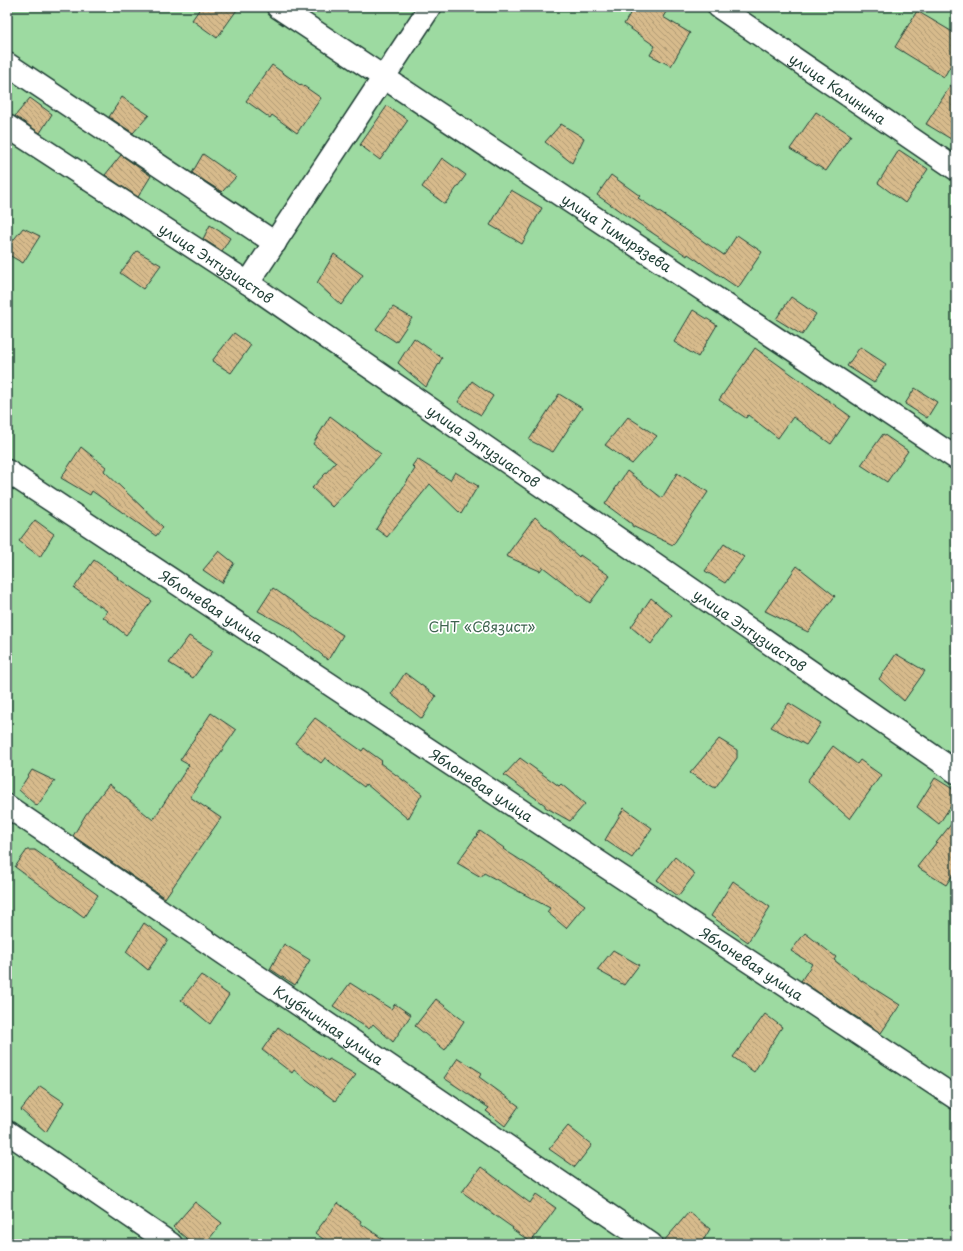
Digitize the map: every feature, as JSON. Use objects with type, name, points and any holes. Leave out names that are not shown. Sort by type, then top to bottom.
[{"type":"street","name":"улица Тимирязева","points":[[278,7],[956,458]]},
{"type":"street","points":[[248,283],[430,7]]},
{"type":"street","name":"улица Калинина","points":[[719,7],[956,169]]},
{"type":"street","points":[[7,64],[275,243]]},
{"type":"street","name":"улица Энтузиастов","points":[[7,126],[248,283],[956,772]]},
{"type":"street","name":"Яблоневая улица","points":[[7,471],[956,1098]]},
{"type":"street","name":"Клубничная улица","points":[[7,806],[651,1244]]},
{"type":"street","points":[[7,1132],[171,1244]]},
{"type":"green space","name":"СНТ «Связист»","points":[[7,7],[956,7],[956,1244],[7,1244]]},
{"type":"building","points":[[201,7],[239,7],[217,38],[192,20]]},
{"type":"building","points":[[634,7],[669,7],[663,17],[690,33],[671,66],[650,55],[655,46],[624,24]]},
{"type":"building","points":[[917,11],[956,34],[956,56],[944,77],[895,47]]},
{"type":"building","points":[[272,65],[321,98],[297,133],[272,115],[270,118],[246,101]]},
{"type":"building","points":[[956,77],[956,142],[926,124]]},
{"type":"building","points":[[122,97],[149,115],[133,133],[109,117]]},
{"type":"building","points":[[30,98],[52,114],[40,133],[15,116]]},
{"type":"building","points":[[387,106],[408,120],[380,160],[360,145]]},
{"type":"building","points":[[816,112],[851,135],[826,171],[790,149]]},
{"type":"building","points":[[561,124],[584,138],[572,163],[545,142]]},
{"type":"building","points":[[899,150],[928,169],[905,203],[878,183]]},
{"type":"building","points":[[203,154],[236,177],[222,192],[192,173]]},
{"type":"building","points":[[121,155],[151,176],[138,197],[105,175]]},
{"type":"building","points":[[442,158],[466,175],[445,204],[422,187]]},
{"type":"building","points":[[611,175],[640,196],[638,198],[724,255],[737,235],[762,252],[738,288],[688,254],[687,256],[597,195]]},
{"type":"building","points":[[511,190],[542,208],[522,244],[490,225]]},
{"type":"building","points":[[210,225],[230,238],[222,251],[203,239]]},
{"type":"building","points":[[23,228],[40,236],[23,263],[7,254],[7,248]]},
{"type":"building","points":[[137,251],[161,265],[143,289],[120,273]]},
{"type":"building","points":[[334,254],[363,275],[341,305],[317,283]]},
{"type":"building","points":[[791,297],[816,314],[802,335],[776,319]]},
{"type":"building","points":[[393,307],[412,318],[396,342],[376,329]]},
{"type":"building","points":[[693,310],[717,325],[698,357],[674,342]]},
{"type":"building","points":[[234,333],[251,345],[231,373],[212,361]]},
{"type":"building","points":[[414,338],[442,358],[426,387],[398,363]]},
{"type":"building","points":[[860,347],[886,364],[874,383],[847,366]]},
{"type":"building","points":[[755,348],[850,416],[831,444],[793,417],[778,438],[748,415],[746,418],[719,400]]},
{"type":"building","points":[[472,381],[493,396],[481,415],[458,402]]},
{"type":"building","points":[[915,388],[937,402],[927,418],[905,404]]},
{"type":"building","points":[[559,394],[582,408],[553,452],[529,440]]},
{"type":"building","points":[[330,416],[381,454],[332,507],[312,488],[336,462],[313,444]]},
{"type":"building","points":[[628,417],[657,436],[632,464],[605,445]]},
{"type":"building","points":[[883,434],[908,451],[887,482],[861,465]]},
{"type":"building","points":[[81,447],[106,467],[104,471],[163,527],[156,536],[92,491],[90,495],[61,478]]},
{"type":"building","points":[[417,459],[450,480],[455,472],[478,486],[461,514],[430,484],[387,537],[376,529],[415,469],[412,466]]},
{"type":"building","points":[[627,471],[662,498],[677,473],[708,492],[673,545],[632,526],[632,524],[605,504]]},
{"type":"building","points":[[535,517],[579,557],[580,555],[610,576],[590,603],[543,567],[540,571],[506,556]]},
{"type":"building","points":[[35,520],[54,534],[40,557],[19,541]]},
{"type":"building","points":[[724,544],[744,557],[725,583],[705,571]]},
{"type":"building","points":[[219,551],[234,563],[222,583],[203,570]]},
{"type":"building","points":[[94,560],[118,577],[117,578],[152,601],[126,635],[103,617],[107,611],[74,588]]},
{"type":"building","points":[[797,566],[835,596],[808,632],[765,611]]},
{"type":"building","points":[[273,588],[343,635],[328,660],[290,628],[258,611]]},
{"type":"building","points":[[651,598],[672,615],[651,644],[631,627]]},
{"type":"building","points":[[189,636],[213,651],[193,678],[169,663]]},
{"type":"building","points":[[896,654],[925,671],[904,701],[879,679]]},
{"type":"building","points":[[405,673],[436,696],[422,719],[391,694]]},
{"type":"building","points":[[789,703],[821,723],[806,745],[771,727]]},
{"type":"building","points":[[211,713],[236,730],[190,797],[221,818],[165,898],[73,836],[86,814],[109,784],[153,820],[189,765],[180,760]]},
{"type":"building","points":[[315,718],[362,751],[364,748],[382,761],[380,763],[422,794],[408,819],[366,784],[364,787],[325,758],[321,763],[295,743]]},
{"type":"building","points":[[719,739],[737,750],[737,758],[715,788],[690,773]]},
{"type":"building","points":[[833,746],[857,764],[860,760],[881,775],[850,819],[807,781]]},
{"type":"building","points":[[520,758],[559,786],[561,784],[585,804],[570,821],[545,807],[545,805],[504,775]]},
{"type":"building","points":[[32,770],[55,781],[37,806],[19,790]]},
{"type":"building","points":[[935,778],[956,791],[956,798],[939,824],[917,807]]},
{"type":"building","points":[[624,808],[652,828],[632,858],[605,840]]},
{"type":"building","points":[[956,818],[956,870],[946,885],[917,867]]},
{"type":"building","points":[[480,831],[504,848],[503,849],[544,875],[585,905],[566,928],[547,912],[550,908],[484,873],[481,877],[457,863]]},
{"type":"building","points":[[27,850],[35,850],[98,895],[84,917],[15,867]]},
{"type":"building","points":[[675,857],[695,874],[678,896],[657,880]]},
{"type":"building","points":[[733,881],[770,907],[748,942],[711,916]]},
{"type":"building","points":[[144,923],[168,940],[148,970],[126,952]]},
{"type":"building","points":[[805,933],[836,957],[834,960],[862,981],[900,1005],[881,1033],[801,981],[812,964],[791,951]]},
{"type":"building","points":[[284,944],[310,960],[295,985],[270,969]]},
{"type":"building","points":[[613,950],[639,965],[624,985],[597,970]]},
{"type":"building","points":[[201,975],[229,995],[210,1024],[181,1000]]},
{"type":"building","points":[[350,983],[391,1009],[395,1004],[411,1015],[393,1042],[373,1024],[369,1029],[333,1006]]},
{"type":"building","points":[[436,999],[464,1021],[445,1050],[415,1026]]},
{"type":"building","points":[[765,1014],[782,1027],[754,1072],[733,1057]]},
{"type":"building","points":[[278,1027],[328,1061],[329,1059],[356,1075],[335,1101],[294,1070],[292,1073],[262,1050]]},
{"type":"building","points":[[458,1058],[482,1073],[479,1077],[519,1106],[505,1126],[486,1111],[489,1108],[444,1078]]},
{"type":"building","points":[[40,1086],[64,1102],[46,1132],[21,1110]]},
{"type":"building","points":[[568,1126],[592,1145],[575,1167],[549,1149]]},
{"type":"building","points":[[481,1167],[530,1203],[536,1194],[556,1208],[531,1242],[462,1192]]},
{"type":"building","points":[[195,1202],[222,1223],[205,1244],[193,1244],[173,1227]]},
{"type":"building","points":[[338,1203],[361,1221],[360,1223],[390,1244],[330,1244],[315,1233]]},
{"type":"building","points":[[689,1212],[710,1229],[701,1244],[663,1244],[663,1242]]}]
